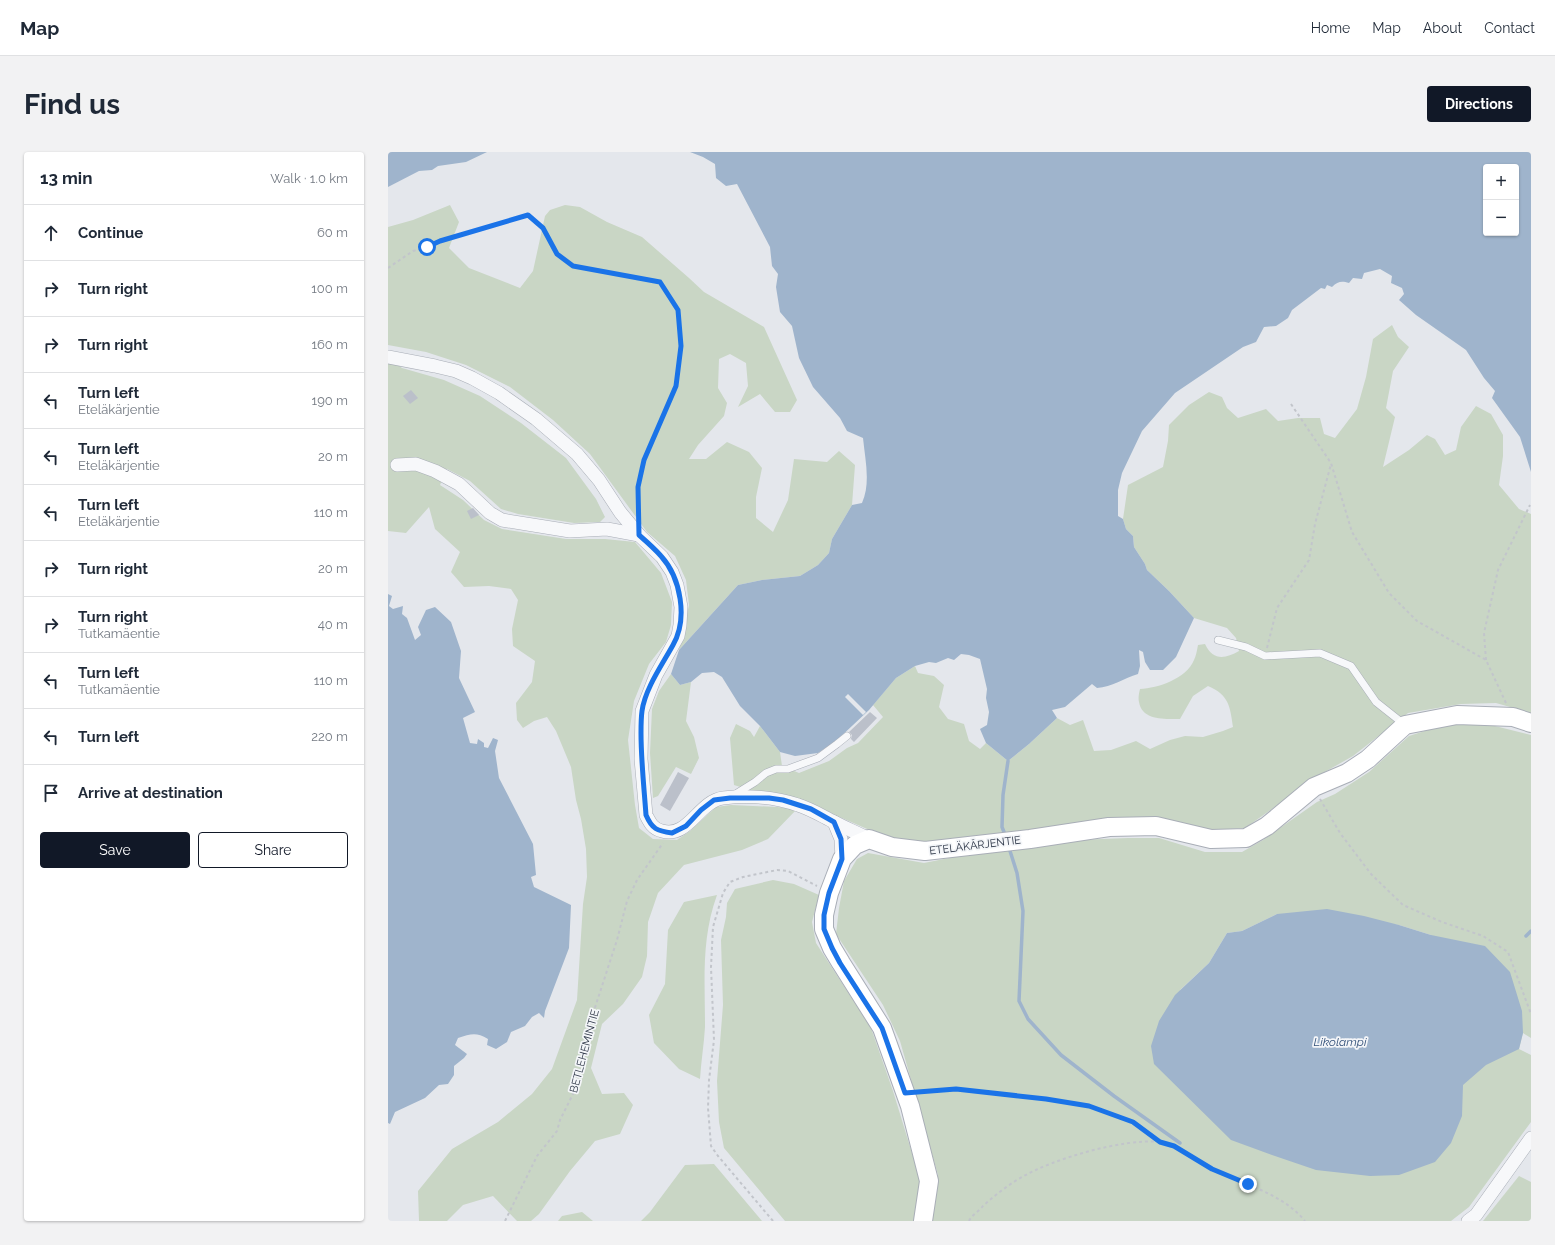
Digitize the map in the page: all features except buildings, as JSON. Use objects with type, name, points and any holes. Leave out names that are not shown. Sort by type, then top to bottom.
[{"type":"street","points":[[388,357],[456,371],[472,378],[511,400],[577,454],[599,480],[620,512],[639,535],[662,557],[672,572],[677,585],[680,607],[680,625],[678,636],[656,676],[642,711],[641,759],[646,815],[650,823],[656,829],[672,833]]},
{"type":"street","points":[[397,465],[416,464],[435,471],[459,484],[490,513],[502,520],[570,531],[607,529],[639,535]]},
{"type":"street","points":[[1406,725],[1457,715],[1513,717],[1531,722]]},
{"type":"street","name":"ETELÄKÄRJENTIE","points":[[672,833],[686,826],[701,810],[714,800],[730,798],[769,798],[783,800],[811,809],[869,839],[892,847],[925,851],[1030,839],[1109,827],[1156,826],[1211,839],[1246,838],[1267,826],[1314,787],[1347,773],[1368,759],[1406,725]]},
{"type":"street","points":[[834,822],[841,839],[842,859]]},
{"type":"street","points":[[869,839],[855,844],[842,859],[830,890],[824,915],[824,929],[840,963],[882,1028],[905,1093],[929,1181],[923,1221]]},
{"type":"street","points":[[1468,1221],[1476,1215],[1531,1138]]},
{"type":"lane","points":[[1218,640],[1246,648],[1265,656],[1320,653],[1351,666],[1376,702],[1406,725]]},
{"type":"lane","points":[[730,798],[766,773],[788,769],[818,758],[847,736]]},
{"type":"path","points":[[388,268],[413,251],[434,245],[440,241],[528,215],[543,228],[557,254],[573,266],[660,282],[678,310],[681,346],[676,386],[644,460],[638,487],[639,535]]},
{"type":"path","points":[[1291,404],[1331,463],[1352,532],[1389,593],[1417,621],[1486,660]]},
{"type":"path","points":[[1265,656],[1277,608],[1309,560],[1331,463]]},
{"type":"path","points":[[1513,717],[1486,660],[1484,633],[1498,570],[1530,505]]},
{"type":"path","points":[[1314,787],[1340,833],[1366,868],[1403,905],[1442,922],[1483,936],[1508,952],[1531,1014]]},
{"type":"path","name":"BETLEHEMINTIE","points":[[505,1221],[537,1156],[557,1131],[560,1120],[576,1088],[587,1032],[617,940],[627,901],[637,880],[657,849],[672,833]]},
{"type":"path","points":[[773,1221],[711,1146],[708,1108],[709,1080],[714,1040],[711,967],[713,927],[723,893],[730,882],[743,877],[776,870],[788,871],[812,884],[830,890]]},
{"type":"path","points":[[905,1093],[956,1089],[1046,1099],[1089,1106],[1133,1122],[1160,1142]]},
{"type":"path","points":[[969,1221],[997,1193],[1023,1176],[1066,1158],[1140,1141],[1160,1142],[1174,1146],[1212,1169],[1278,1198],[1298,1212],[1305,1221]]},
{"type":"green space","points":[[450,205],[459,222],[449,248],[469,268],[520,288],[533,271],[545,216],[550,210],[565,205],[580,207],[607,222],[642,237],[704,292],[764,327],[797,400],[790,412],[775,412],[760,394],[738,407],[748,386],[746,363],[730,354],[719,359],[718,388],[727,403],[724,416],[698,445],[689,459],[706,459],[727,442],[749,452],[762,468],[756,497],[756,518],[773,532],[788,500],[794,459],[827,462],[839,451],[855,465],[852,505],[832,539],[829,553],[818,565],[800,576],[762,580],[738,585],[679,650],[689,605],[686,580],[675,556],[647,532],[590,454],[553,420],[510,387],[466,365],[426,352],[388,345],[388,227],[413,220]]},
{"type":"green space","points":[[1392,325],[1398,337],[1409,347],[1393,371],[1386,408],[1395,417],[1383,467],[1409,450],[1427,435],[1435,439],[1445,455],[1456,450],[1461,427],[1476,406],[1491,414],[1503,435],[1503,456],[1499,485],[1519,509],[1531,514],[1531,713],[1496,703],[1461,704],[1408,713],[1353,756],[1323,773],[1245,828],[1213,830],[1157,819],[928,844],[890,839],[794,797],[753,791],[734,785],[730,738],[736,724],[750,731],[754,737],[760,726],[780,752],[782,766],[799,773],[829,761],[847,748],[858,743],[883,717],[873,705],[896,678],[915,666],[918,673],[934,676],[944,685],[939,707],[948,719],[964,724],[969,741],[980,749],[986,743],[1008,761],[1057,718],[1070,725],[1083,720],[1094,751],[1111,750],[1136,741],[1150,749],[1170,740],[1185,736],[1203,737],[1233,727],[1231,713],[1224,697],[1215,689],[1208,686],[1193,696],[1180,719],[1155,718],[1145,713],[1141,708],[1139,702],[1140,689],[1155,687],[1171,681],[1185,672],[1194,660],[1198,645],[1205,644],[1208,650],[1220,657],[1229,656],[1239,651],[1236,638],[1227,628],[1194,618],[1147,570],[1145,564],[1134,547],[1133,536],[1126,529],[1123,519],[1128,485],[1163,467],[1168,441],[1169,425],[1189,405],[1209,392],[1222,397],[1227,408],[1238,418],[1266,409],[1278,421],[1298,418],[1320,418],[1324,434],[1335,438],[1357,409],[1366,377],[1373,339]]},
{"type":"green space","points":[[388,357],[402,368],[444,380],[480,396],[521,423],[566,458],[596,499],[605,517],[600,522],[574,523],[518,514],[501,509],[470,481],[447,469],[440,485],[463,500],[484,520],[502,529],[566,539],[605,539],[635,542],[661,573],[672,602],[671,625],[666,642],[649,664],[634,701],[628,740],[639,828],[653,839],[677,840],[690,831],[716,807],[731,805],[797,809],[768,839],[742,850],[684,865],[658,893],[648,922],[647,956],[642,977],[623,1004],[602,1024],[591,1068],[602,1094],[624,1093],[633,1105],[620,1134],[595,1141],[570,1171],[539,1214],[531,1221],[517,1221],[493,1196],[463,1205],[447,1221],[419,1221],[418,1191],[452,1149],[498,1122],[532,1094],[552,1069],[577,1000],[583,904],[587,877],[586,849],[571,767],[556,731],[547,717],[534,721],[523,728],[517,720],[516,703],[532,682],[535,661],[513,646],[512,629],[518,600],[511,589],[489,586],[464,587],[451,572],[460,552],[435,529],[429,507],[406,533],[388,531]]},
{"type":"green space","points":[[671,674],[680,685],[691,682],[686,721],[694,737],[699,758],[691,774],[676,767],[658,796],[653,798],[650,753],[652,709],[659,691]]},
{"type":"green space","points":[[1450,723],[1495,726],[1531,735],[1531,1038],[1523,1033],[1519,1049],[1531,1055],[1531,1122],[1469,1207],[1451,1221],[932,1221],[938,1175],[900,1041],[883,1005],[836,934],[844,881],[857,859],[868,853],[924,863],[964,855],[1075,840],[1128,838],[1159,838],[1205,852],[1242,852],[1263,840],[1317,802],[1335,794],[1369,772],[1409,736]],"holes":[[[1277,914],[1399,925],[1431,935],[1180,990],[1209,963],[1227,933],[1242,931]]]},
{"type":"green space","points":[[773,880],[794,884],[819,895],[812,922],[816,943],[871,1028],[893,1091],[919,1176],[920,1199],[915,1221],[785,1221],[724,1148],[719,1122],[717,1081],[723,1005],[721,940],[726,917],[727,903],[735,889]]},
{"type":"green space","points":[[717,895],[708,928],[706,944],[705,1027],[700,1079],[679,1069],[654,1043],[649,1015],[665,984],[668,930],[684,902]]},
{"type":"green space","points":[[714,1164],[762,1221],[641,1221],[650,1212],[685,1165]]},
{"type":"green space","points":[[1519,1176],[1531,1182],[1531,1221],[1483,1221]]},
{"type":"green space","points":[[582,1212],[593,1221],[558,1221],[562,1216]]},
{"type":"water","points":[[388,152],[487,152],[466,162],[438,166],[432,170],[419,171],[388,187]]},
{"type":"water","points":[[690,152],[1531,152],[1531,472],[1520,437],[1492,398],[1495,391],[1484,378],[1466,350],[1416,315],[1399,300],[1404,294],[1402,288],[1391,283],[1392,276],[1380,269],[1364,273],[1362,279],[1353,278],[1349,283],[1340,282],[1332,287],[1327,285],[1325,289],[1321,288],[1292,310],[1288,318],[1276,326],[1264,327],[1256,342],[1243,347],[1175,393],[1142,431],[1122,473],[1118,490],[1118,516],[1123,519],[1126,529],[1133,536],[1134,547],[1145,564],[1147,570],[1194,618],[1176,657],[1163,670],[1150,670],[1145,662],[1143,652],[1139,650],[1140,666],[1138,674],[1102,687],[1097,688],[1092,684],[1065,707],[1052,710],[1057,718],[1008,761],[986,743],[980,729],[987,725],[989,712],[986,698],[987,689],[980,659],[961,654],[954,660],[948,658],[936,663],[929,662],[915,666],[896,678],[869,710],[836,741],[818,753],[795,756],[780,752],[760,726],[740,706],[722,677],[714,672],[702,673],[691,682],[680,685],[671,674],[679,650],[738,585],[762,580],[800,576],[818,565],[829,553],[832,539],[852,505],[862,503],[865,495],[867,471],[863,438],[847,431],[840,418],[813,387],[799,358],[792,326],[780,312],[776,287],[778,274],[772,266],[770,247],[737,184],[726,186],[716,178],[715,164]]},
{"type":"water","points":[[388,594],[392,596],[389,606],[393,609],[403,606],[402,614],[407,618],[415,640],[421,635],[418,627],[426,610],[435,607],[451,622],[461,651],[459,678],[475,712],[463,718],[470,743],[477,744],[478,739],[484,743],[484,747],[488,748],[493,738],[498,740],[495,751],[499,778],[533,844],[536,875],[531,877],[534,887],[571,905],[569,948],[545,1011],[544,1018],[539,1013],[532,1017],[525,1026],[511,1032],[507,1042],[496,1049],[487,1045],[488,1039],[480,1035],[470,1035],[458,1038],[455,1045],[467,1054],[454,1066],[454,1075],[448,1084],[439,1085],[425,1098],[395,1112],[390,1124],[388,1123]]},
{"type":"water","name":"Likolampi","points":[[1327,909],[1364,916],[1431,935],[1485,946],[1510,972],[1522,1011],[1523,1033],[1519,1049],[1486,1065],[1463,1085],[1462,1116],[1451,1143],[1435,1162],[1399,1175],[1370,1176],[1316,1170],[1231,1140],[1154,1064],[1151,1046],[1159,1021],[1175,995],[1209,963],[1227,933],[1242,931],[1277,914]]},
{"type":"pier","points":[[848,694],[866,712],[863,715],[845,697]]},
{"type":"waterway","points":[[1004,832],[1002,827],[1003,795],[1008,761]]},
{"type":"waterway","points":[[1010,851],[1017,873],[1023,911],[1019,1001],[1028,1019],[1061,1055],[1114,1096],[1180,1143]]},
{"type":"waterway","points":[[1526,936],[1531,931]]},
{"type":"route","points":[[427,247],[440,241],[528,215],[543,228],[557,254],[573,266],[660,282],[678,310],[681,346],[676,386],[644,460],[638,487],[639,535],[662,557],[672,572],[677,585],[680,607],[680,625],[678,636],[646,696],[642,711],[641,759],[646,815],[650,823],[656,829],[672,833],[686,826],[701,810],[714,800],[722,798],[769,798],[783,800],[811,809],[834,822],[841,839],[842,859],[829,893],[824,915],[824,929],[840,963],[882,1028],[905,1093],[956,1089],[1046,1099],[1089,1106],[1133,1122],[1160,1142],[1174,1146],[1212,1169],[1248,1184]]}]
